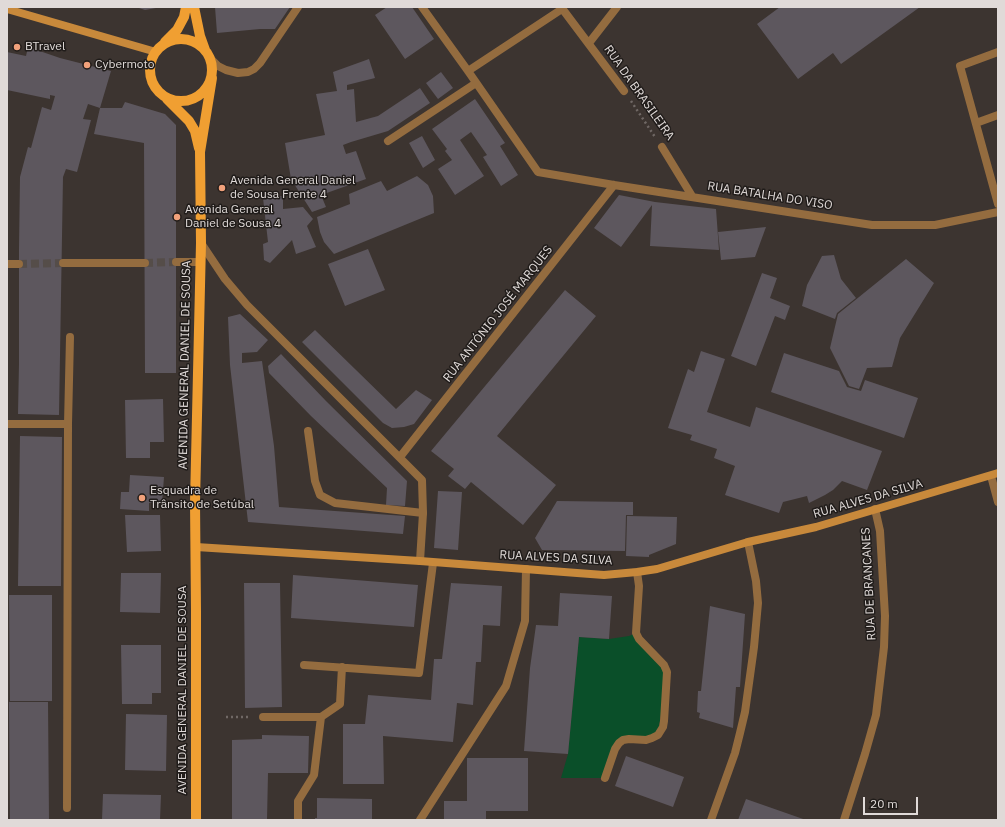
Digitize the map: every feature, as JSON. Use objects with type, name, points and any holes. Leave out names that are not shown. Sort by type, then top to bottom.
[{"type":"main road","points":[[186,7],[184,17],[177,30],[159,49],[151,62],[150,74],[154,85],[161,94],[171,100],[183,101],[193,99],[208,87],[212,78],[213,68],[200,36],[194,7]]},
{"type":"main road","points":[[159,49],[170,41],[179,39],[189,40],[198,44],[208,54]]},
{"type":"main road","name":"AVENIDA GENERAL DANIEL DE SOUSA","points":[[196,820],[195,494],[201,243],[200,152],[212,78]]},
{"type":"main road","name":"AVENIDA GENERAL DANIEL DE SOUSA","points":[[161,94],[189,121],[195,131],[200,152]]},
{"type":"street","points":[[208,54],[218,66],[226,70],[238,73],[248,72],[254,69],[260,63],[298,7]]},
{"type":"street","points":[[388,141],[476,83],[423,7]]},
{"type":"street","points":[[589,43],[617,7]]},
{"type":"street","points":[[468,71],[562,8]]},
{"type":"street","name":"RUA DA BRASILEIRA","points":[[562,8],[624,91]]},
{"type":"street","points":[[7,10],[159,49]]},
{"type":"street","points":[[998,52],[960,66],[998,204]]},
{"type":"street","name":"RUA BATALHA DO VISO","points":[[476,83],[538,172],[872,225],[935,225],[998,212]]},
{"type":"street","points":[[976,123],[998,115]]},
{"type":"street","name":"RUA DA BRASILEIRA","points":[[662,147],[692,196]]},
{"type":"street","name":"RUA ANTÓNIO JOSÉ MARQUES","points":[[400,457],[614,185]]},
{"type":"street","points":[[201,243],[224,279],[243,301],[422,480],[423,513],[420,561]]},
{"type":"street","points":[[176,262],[200,262]]},
{"type":"street","points":[[63,263],[145,263]]},
{"type":"street","points":[[7,264],[19,264]]},
{"type":"street","points":[[67,808],[68,424],[70,337]]},
{"type":"street","points":[[7,424],[68,424]]},
{"type":"street","points":[[308,431],[315,481],[320,495],[335,503],[423,513]]},
{"type":"street","points":[[994,475],[998,502]]},
{"type":"street","name":"RUA ALVES DA SILVA","points":[[196,547],[420,561],[604,575],[657,569],[748,542],[816,527],[994,475]]},
{"type":"street","name":"RUA DE BRANCANES","points":[[844,820],[876,715],[884,647],[885,616],[880,531],[875,509]]},
{"type":"street","points":[[712,820],[739,740],[749,683],[758,603],[756,581],[748,542]]},
{"type":"street","points":[[304,665],[418,673],[433,563]]},
{"type":"street","points":[[420,820],[506,686],[525,621],[526,569]]},
{"type":"street","points":[[605,778],[615,749],[619,743],[623,740],[629,739],[646,740],[652,738],[658,734],[663,727],[664,721],[666,672],[664,665],[647,646],[639,640],[636,632],[639,586],[637,572]]},
{"type":"street","points":[[263,717],[321,717],[340,704],[342,667]]},
{"type":"street","points":[[298,820],[298,801],[314,775],[321,717]]},
{"type":"path","name":"RUA DA BRASILEIRA","points":[[624,91],[662,147]]},
{"type":"path","points":[[226,717],[251,717]]},
{"type":"green space","points":[[636,633],[667,672],[658,735],[623,740],[605,778],[561,778],[568,754],[579,637],[609,639],[629,636]]},
{"type":"building","points":[[136,7],[156,7],[156,8],[145,10]]},
{"type":"building","points":[[215,7],[290,7],[275,29],[217,33]]},
{"type":"building","points":[[387,7],[412,7],[434,39],[405,59],[375,15]]},
{"type":"building","points":[[780,7],[920,7],[841,64],[833,53],[798,79],[757,24]]},
{"type":"building","points":[[28,47],[60,58],[111,71],[100,108],[88,104],[83,119],[91,120],[77,172],[66,169],[63,177],[59,415],[18,414],[20,177],[28,147],[31,148],[42,107],[51,110],[55,96],[50,95],[50,99],[7,90],[7,52],[26,56]]},
{"type":"building","points":[[369,59],[375,78],[347,85],[347,90],[354,89],[356,122],[378,116],[420,88],[430,103],[388,131],[343,145],[346,154],[356,151],[366,179],[321,195],[326,207],[312,212],[291,179],[285,143],[325,135],[316,94],[337,91],[333,72]]},
{"type":"building","points":[[441,72],[453,88],[438,99],[426,83]]},
{"type":"building","points":[[475,99],[505,143],[500,146],[518,175],[501,186],[483,157],[487,155],[471,132],[460,140],[484,176],[455,195],[438,169],[452,160],[445,151],[447,149],[432,129]]},
{"type":"building","points":[[125,102],[165,114],[176,125],[176,373],[145,373],[144,143],[94,134],[100,108],[122,108]]},
{"type":"building","points":[[422,136],[435,160],[423,168],[409,143]]},
{"type":"building","points":[[417,176],[428,185],[433,196],[434,213],[334,254],[324,242],[317,217],[350,204],[349,194],[381,181],[387,191]]},
{"type":"building","points":[[619,195],[655,202],[716,209],[719,250],[650,246],[652,205],[621,247],[594,228]]},
{"type":"building","points":[[283,196],[283,209],[303,207],[313,219],[307,226],[316,247],[296,254],[292,240],[270,263],[264,260],[263,244],[268,242],[263,198]]},
{"type":"building","points":[[766,227],[755,257],[721,260],[718,232]]},
{"type":"building","points":[[368,249],[385,290],[345,306],[328,264]]},
{"type":"building","points":[[834,255],[841,279],[856,298],[837,313],[835,319],[802,306],[807,285],[822,256]]},
{"type":"building","points":[[906,259],[934,283],[900,338],[892,367],[867,368],[859,389],[849,386],[830,348],[838,314]]},
{"type":"building","points":[[762,273],[777,278],[770,298],[790,306],[785,320],[775,316],[756,366],[731,356]]},
{"type":"building","points":[[565,290],[596,316],[497,436],[556,485],[523,525],[471,482],[465,489],[448,476],[454,469],[431,451]]},
{"type":"building","points":[[240,314],[268,340],[257,352],[242,353],[242,363],[262,361],[274,446],[279,507],[405,516],[403,534],[248,522],[230,365],[228,317]]},
{"type":"building","points":[[315,330],[396,409],[416,390],[432,400],[414,424],[392,428],[383,423],[302,342]]},
{"type":"building","points":[[701,351],[725,359],[707,412],[750,427],[756,407],[882,451],[867,490],[842,481],[833,490],[809,503],[807,496],[783,502],[779,513],[725,495],[735,466],[714,458],[717,449],[690,440],[692,435],[668,428],[688,369],[694,372]]},
{"type":"building","points":[[784,353],[839,371],[847,387],[861,391],[865,380],[918,398],[904,438],[771,392]]},
{"type":"building","points":[[281,354],[407,481],[405,506],[386,505],[387,488],[311,416],[269,373],[268,366]]},
{"type":"building","points":[[163,399],[164,442],[150,442],[150,458],[126,458],[125,400]]},
{"type":"building","points":[[20,436],[62,437],[61,586],[18,586]]},
{"type":"building","name":"Esquadra de Trânsito de Setúbal","points":[[130,475],[164,477],[162,503],[149,503],[149,511],[120,509],[121,492],[129,492]]},
{"type":"building","points":[[438,491],[462,492],[458,550],[434,548]]},
{"type":"building","points":[[557,501],[633,502],[633,515],[626,515],[625,551],[542,550],[535,538]]},
{"type":"building","points":[[125,515],[160,515],[161,551],[127,552]]},
{"type":"building","points":[[627,516],[677,517],[676,544],[649,555],[649,557],[626,556]]},
{"type":"building","points":[[121,573],[161,573],[160,613],[120,612]]},
{"type":"building","points":[[293,575],[418,585],[414,627],[291,618]]},
{"type":"building","points":[[244,583],[280,583],[282,707],[245,708]]},
{"type":"building","points":[[451,583],[502,586],[500,626],[483,625],[481,662],[476,662],[473,705],[457,703],[453,742],[383,736],[384,784],[343,784],[343,724],[365,724],[368,695],[431,700],[434,659],[442,659]]},
{"type":"building","points":[[560,593],[612,596],[609,639],[579,637],[568,754],[524,751],[530,668],[536,625],[558,626]]},
{"type":"building","points":[[9,595],[52,595],[52,701],[10,701]]},
{"type":"building","points":[[710,606],[745,614],[740,687],[736,687],[733,728],[699,718],[700,713],[697,712],[698,691],[701,691]]},
{"type":"building","points":[[121,645],[161,645],[161,693],[152,693],[152,704],[122,704]]},
{"type":"building","points":[[9,702],[48,702],[49,820],[10,820]]},
{"type":"building","points":[[126,714],[167,715],[166,771],[125,770]]},
{"type":"building","points":[[262,735],[309,736],[308,773],[268,773],[267,820],[232,820],[232,740],[262,739]]},
{"type":"building","points":[[626,756],[684,777],[673,807],[615,786]]},
{"type":"building","points":[[467,758],[528,758],[528,811],[486,811],[486,820],[444,820],[444,801],[467,801]]},
{"type":"building","points":[[103,794],[161,795],[160,820],[102,820]]},
{"type":"building","points":[[317,798],[372,799],[372,820],[315,820],[315,818],[317,818]]},
{"type":"building","points":[[746,799],[806,820],[738,820]]},
{"type":"tunnel","points":[[145,263],[176,262]]},
{"type":"tunnel","points":[[19,264],[63,263]]},
{"type":"place","name":"BTravel","points":[[17,47]]},
{"type":"place","name":"Cybermoto","points":[[87,65]]},
{"type":"place","name":"Avenida General Daniel de Sousa Frente 4","points":[[222,188]]},
{"type":"place","name":"Avenida General Daniel de Sousa 4","points":[[177,217]]},
{"type":"place","name":"Esquadra de Trânsito de Setúbal","points":[[142,498]]}]
